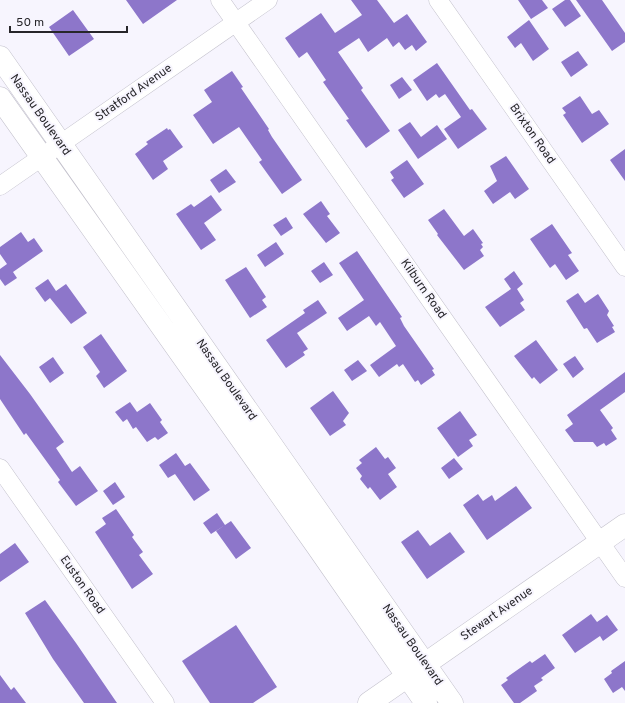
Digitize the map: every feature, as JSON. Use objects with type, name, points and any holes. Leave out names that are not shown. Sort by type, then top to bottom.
[{"type":"main road","name":"Nassau Boulevard","points":[[0,57],[61,144],[416,670],[426,703]]},
{"type":"main road","name":"Nassau Boulevard","points":[[0,98],[416,670],[452,703]]},
{"type":"main road","name":"Stewart Avenue","points":[[369,703],[625,525]]},
{"type":"street","name":"Kilburn Road","points":[[220,0],[625,578]]},
{"type":"street","name":"Stratford Avenue","points":[[0,186],[268,0]]},
{"type":"street","name":"Brixton Road","points":[[438,0],[625,267]]},
{"type":"street","name":"Euston Road","points":[[0,468],[164,703]]},
{"type":"building","points":[[126,0],[177,0],[143,24]]},
{"type":"building","points":[[351,0],[377,0],[394,23],[407,14],[427,42],[416,51],[412,45],[405,50],[399,42],[393,47],[387,38],[368,52],[359,38],[338,52],[363,88],[361,90],[390,131],[366,148],[346,120],[349,119],[323,82],[326,80],[307,52],[299,58],[285,38],[321,13],[335,33],[362,15]]},
{"type":"building","points":[[518,0],[542,0],[548,8],[531,19]]},
{"type":"building","points":[[565,0],[570,0],[581,16],[565,27],[552,9]]},
{"type":"building","points":[[576,0],[602,0],[625,33],[625,42],[612,51]]},
{"type":"building","points":[[73,10],[94,39],[69,56],[49,27]]},
{"type":"building","points":[[529,20],[549,49],[533,61],[521,43],[515,48],[507,37]]},
{"type":"building","points":[[578,51],[588,65],[571,77],[561,62]]},
{"type":"building","points":[[437,63],[470,110],[472,109],[487,129],[458,149],[444,129],[461,117],[445,94],[439,98],[436,94],[427,101],[413,80]]},
{"type":"building","points":[[232,71],[243,87],[241,88],[269,129],[268,130],[272,137],[302,180],[282,194],[259,162],[262,160],[239,127],[213,144],[193,115],[212,102],[204,90]]},
{"type":"building","points":[[402,77],[412,90],[399,99],[390,85]]},
{"type":"building","points":[[580,96],[592,114],[599,110],[609,124],[582,143],[563,115],[566,113],[562,108]]},
{"type":"building","points":[[410,122],[421,137],[437,125],[447,139],[418,159],[398,130]]},
{"type":"building","points":[[167,128],[168,130],[170,129],[183,147],[163,161],[168,169],[153,180],[135,154],[148,144],[146,142]]},
{"type":"building","points":[[625,149],[625,181],[610,160]]},
{"type":"building","points":[[506,156],[529,189],[515,199],[510,192],[493,204],[484,191],[497,181],[490,166]]},
{"type":"building","points":[[407,160],[424,184],[404,198],[391,180],[394,178],[390,172]]},
{"type":"building","points":[[226,169],[236,182],[219,193],[210,180]]},
{"type":"building","points":[[211,195],[222,210],[204,223],[216,240],[201,250],[176,214],[191,204],[194,207]]},
{"type":"building","points":[[321,201],[330,214],[327,216],[340,233],[326,243],[303,214]]},
{"type":"building","points":[[444,209],[464,236],[473,229],[483,243],[481,244],[483,247],[480,250],[484,256],[464,270],[437,235],[438,234],[428,220]]},
{"type":"building","points":[[286,217],[293,228],[281,236],[273,225]]},
{"type":"building","points":[[552,224],[572,253],[568,255],[579,271],[566,280],[555,264],[550,268],[530,239]]},
{"type":"building","points":[[21,232],[28,242],[34,238],[43,251],[13,272],[17,278],[5,286],[0,279],[0,269],[7,264],[0,254],[0,247]]},
{"type":"building","points":[[276,242],[284,254],[265,267],[257,255]]},
{"type":"building","points":[[357,251],[402,317],[400,318],[404,326],[434,369],[432,370],[435,375],[421,385],[418,380],[415,382],[403,364],[399,367],[397,364],[379,377],[370,365],[396,346],[380,322],[376,326],[369,316],[347,331],[338,318],[364,300],[339,263]]},
{"type":"building","points":[[324,262],[333,275],[320,283],[311,271]]},
{"type":"building","points":[[246,267],[266,297],[262,300],[267,307],[250,318],[225,280]]},
{"type":"building","points":[[514,271],[523,284],[517,289],[524,300],[520,303],[525,310],[500,327],[485,307],[511,289],[504,279]]},
{"type":"building","points":[[48,279],[56,291],[66,284],[87,313],[71,324],[50,298],[45,302],[35,288]]},
{"type":"building","points":[[578,293],[585,303],[598,294],[609,311],[607,315],[614,326],[612,327],[615,332],[597,343],[587,328],[584,329],[566,301]]},
{"type":"building","points":[[318,300],[327,313],[297,333],[308,349],[303,352],[305,355],[286,368],[266,340],[305,313],[303,310]]},
{"type":"building","points":[[101,334],[127,371],[104,388],[96,376],[100,372],[83,347]]},
{"type":"building","points":[[536,340],[558,370],[540,384],[534,377],[532,379],[514,356]]},
{"type":"building","points":[[0,355],[64,442],[56,448],[72,472],[80,466],[98,491],[76,506],[58,482],[60,480],[26,433],[24,435],[0,399]]},
{"type":"building","points":[[575,356],[584,369],[573,378],[563,364]]},
{"type":"building","points":[[53,357],[64,373],[50,383],[39,367]]},
{"type":"building","points":[[358,360],[367,371],[352,381],[344,370]]},
{"type":"building","points":[[625,372],[625,392],[600,410],[613,428],[611,430],[617,439],[606,446],[604,443],[597,447],[593,442],[574,442],[565,430],[573,424],[567,415]]},
{"type":"building","points":[[333,391],[349,413],[343,421],[346,425],[330,436],[310,408]]},
{"type":"building","points":[[130,402],[137,412],[150,403],[162,420],[160,422],[168,433],[158,440],[155,437],[147,442],[136,427],[133,429],[127,419],[123,422],[115,412]]},
{"type":"building","points":[[460,411],[477,435],[469,440],[473,446],[458,457],[437,428]]},
{"type":"building","points":[[376,447],[385,459],[388,457],[396,468],[388,474],[397,487],[380,500],[370,487],[368,489],[360,479],[362,476],[356,468],[362,463],[359,460]]},
{"type":"building","points":[[176,453],[185,466],[190,463],[210,490],[194,501],[175,474],[168,478],[159,465]]},
{"type":"building","points":[[454,458],[463,469],[449,479],[441,468]]},
{"type":"building","points":[[115,482],[125,497],[113,505],[103,491]]},
{"type":"building","points":[[516,486],[532,508],[487,540],[463,505],[478,494],[483,501],[492,495],[495,501]]},
{"type":"building","points":[[116,509],[134,535],[132,537],[143,552],[139,555],[153,574],[132,589],[95,532],[106,524],[102,518]]},
{"type":"building","points":[[217,513],[225,525],[211,534],[203,523]]},
{"type":"building","points":[[231,521],[251,548],[236,559],[216,531]]},
{"type":"building","points":[[418,530],[430,546],[450,532],[465,552],[427,579],[401,542]]},
{"type":"building","points":[[15,543],[29,562],[0,582],[0,554]]},
{"type":"building","points":[[45,600],[117,703],[84,703],[53,659],[25,613]]},
{"type":"building","points":[[591,614],[597,622],[607,615],[618,630],[603,641],[600,636],[575,653],[562,635]]},
{"type":"building","points":[[236,625],[277,687],[253,703],[210,703],[182,661]]},
{"type":"building","points":[[545,654],[555,668],[541,678],[543,680],[534,686],[537,691],[520,703],[514,703],[501,685],[508,680],[506,678],[530,661],[532,663]]},
{"type":"building","points":[[625,661],[625,691],[622,687],[613,693],[604,679],[612,673],[611,671]]},
{"type":"building","points":[[0,675],[11,690],[14,687],[26,703],[0,703]]}]
